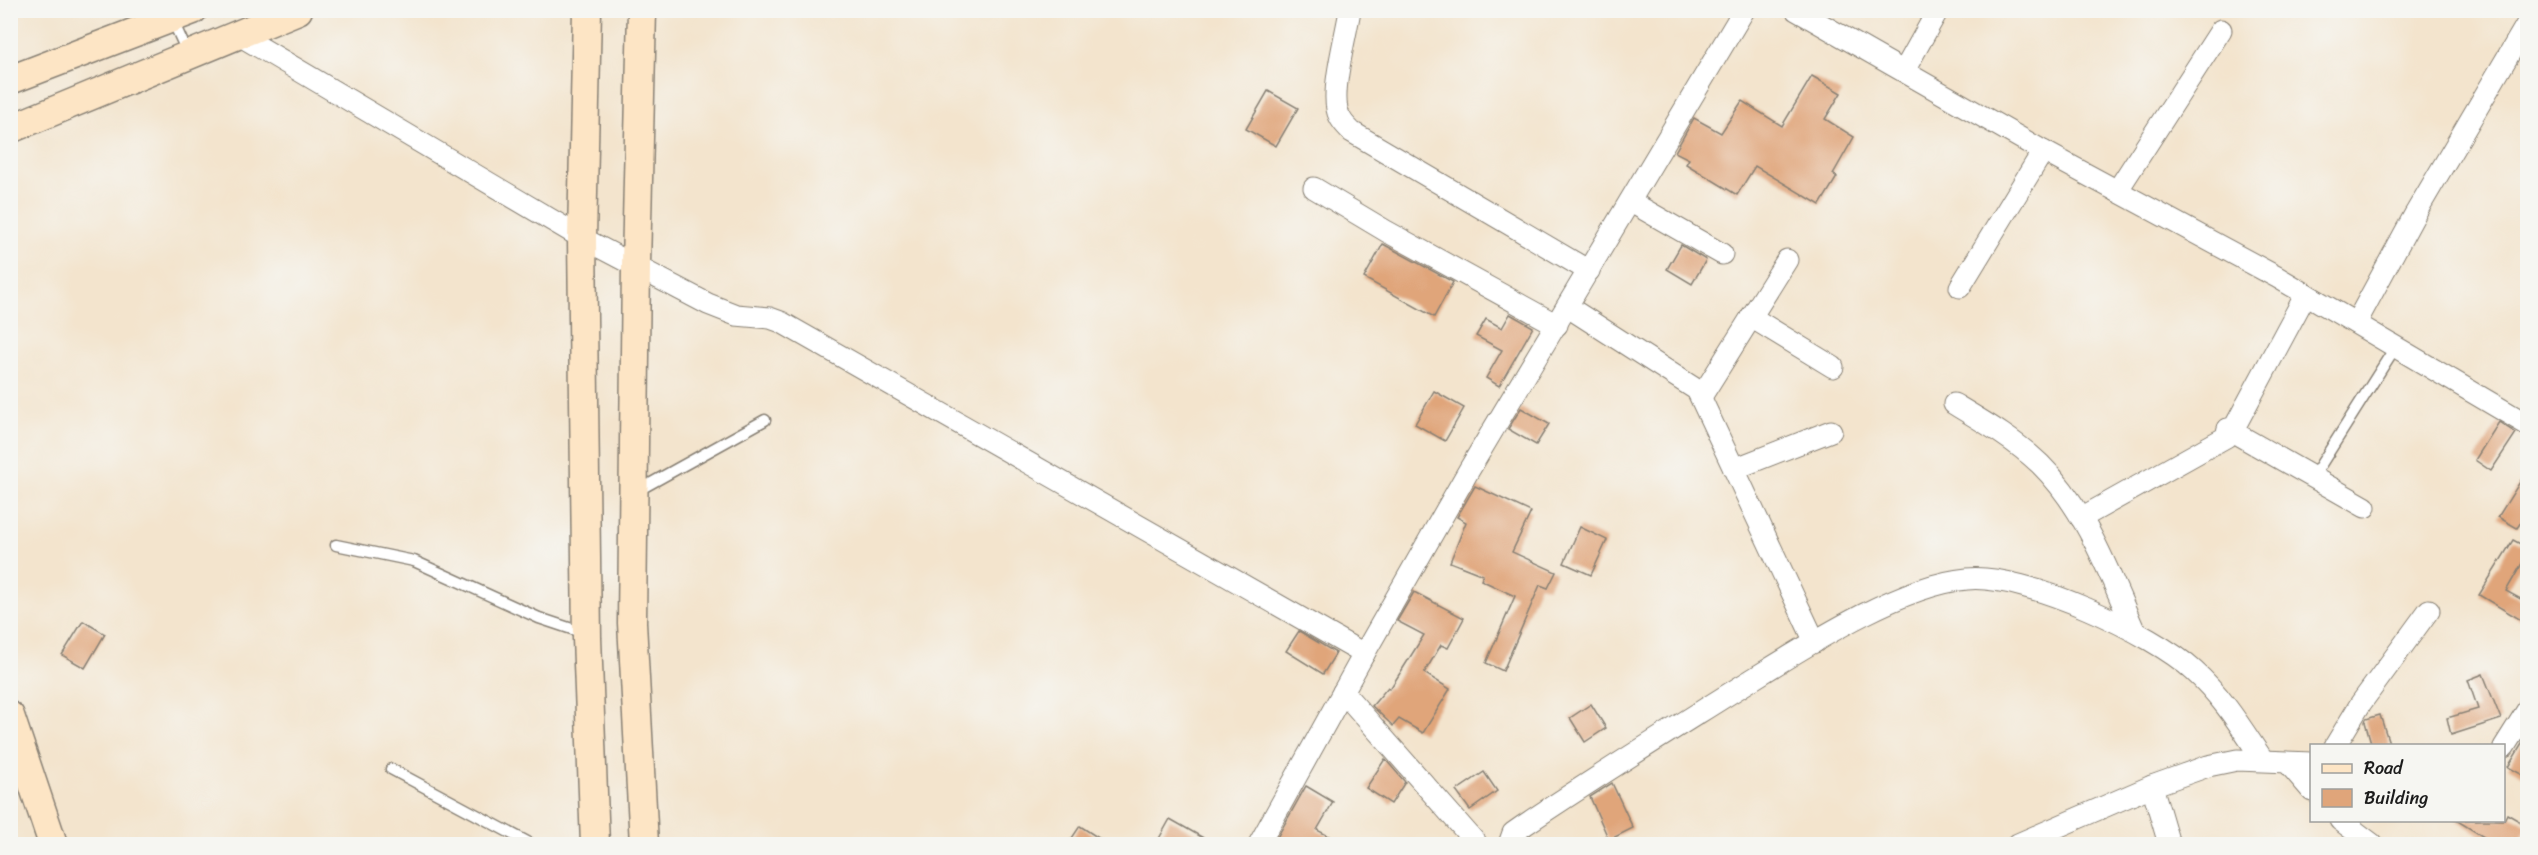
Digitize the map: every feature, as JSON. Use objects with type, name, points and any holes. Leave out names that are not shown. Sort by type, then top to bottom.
[{"type":"street","points":[[10,129],[298,10]]},
{"type":"street","points":[[587,10],[582,238],[587,634],[595,844]]},
{"type":"street","points":[[642,10],[636,264],[632,623],[645,844]]},
{"type":"street","points":[[1350,10],[1337,90],[1337,108],[1342,123],[1352,132],[1589,271]]},
{"type":"street","points":[[1259,844],[1469,470],[1744,10]]},
{"type":"street","points":[[1796,10],[2043,151],[2307,294],[2528,424]]},
{"type":"street","points":[[1904,71],[1938,10]]},
{"type":"street","points":[[10,80],[178,13]]},
{"type":"street","points":[[2356,323],[2415,214],[2528,22]]},
{"type":"street","points":[[2117,191],[2222,30]]},
{"type":"street","points":[[239,35],[582,238],[636,264],[708,304],[736,315],[770,318],[781,322],[1364,654]]},
{"type":"street","points":[[1960,287],[2043,151]]},
{"type":"street","points":[[1314,188],[1386,231],[1562,316],[1678,376],[1697,390],[1815,642]]},
{"type":"street","points":[[1631,202],[1722,254]]},
{"type":"street","points":[[1701,396],[1787,260]]},
{"type":"street","points":[[2228,429],[2234,428],[2307,294]]},
{"type":"street","points":[[1751,317],[1833,367]]},
{"type":"street","points":[[1954,404],[2004,435],[2039,463],[2058,483],[2081,518],[2106,566],[2134,630]]},
{"type":"street","points":[[2228,429],[2365,507]]},
{"type":"street","points":[[2081,518],[2214,445],[2226,437],[2228,429]]},
{"type":"street","points":[[1734,469],[1831,430]]},
{"type":"street","points":[[1509,844],[1513,833],[1610,768],[1815,642],[1875,610],[1922,590],[1968,579],[2019,584],[2134,630],[2164,648],[2193,669],[2213,689],[2263,760]]},
{"type":"street","points":[[2336,744],[2361,703],[2429,610]]},
{"type":"street","points":[[1343,692],[1477,844]]},
{"type":"street","points":[[2505,745],[2528,709]]},
{"type":"street","points":[[10,716],[53,844]]},
{"type":"street","points":[[2018,844],[2152,786],[2208,766],[2237,760],[2310,763]]},
{"type":"street","points":[[2288,763],[2310,789]]},
{"type":"street","points":[[2152,786],[2169,844]]},
{"type":"street","points":[[2343,822],[2372,844]]},
{"type":"lane","points":[[178,13],[188,54]]},
{"type":"lane","points":[[2313,477],[2396,346]]},
{"type":"lane","points":[[635,492],[765,420]]},
{"type":"lane","points":[[336,546],[414,561],[539,618],[587,634]]},
{"type":"lane","points":[[391,769],[531,844]]},
{"type":"building","points":[[1812,76],[1841,93],[1825,119],[1854,137],[1833,174],[1837,177],[1820,205],[1755,166],[1737,195],[1686,164],[1689,159],[1675,152],[1694,118],[1721,133],[1742,101],[1782,126]]},
{"type":"building","points":[[1268,91],[1298,108],[1276,146],[1246,129]]},
{"type":"building","points":[[1383,244],[1453,282],[1434,317],[1364,278]]},
{"type":"building","points":[[1681,245],[1706,260],[1692,284],[1667,269]]},
{"type":"building","points":[[1510,314],[1533,327],[1499,386],[1486,378],[1502,350],[1476,336],[1486,319],[1502,328]]},
{"type":"building","points":[[1434,391],[1464,408],[1445,441],[1415,424]]},
{"type":"building","points":[[1521,408],[1549,424],[1536,445],[1508,429]]},
{"type":"building","points":[[2499,422],[2516,433],[2491,471],[2475,460]]},
{"type":"building","points":[[2528,469],[2528,512],[2517,528],[2498,517]]},
{"type":"building","points":[[1475,486],[1531,512],[1512,552],[1556,572],[1548,588],[1540,585],[1503,671],[1486,663],[1515,596],[1481,580],[1483,575],[1450,562],[1466,522],[1457,517]]},
{"type":"building","points":[[1580,527],[1607,540],[1591,575],[1564,563]]},
{"type":"building","points":[[2513,540],[2528,548],[2528,553],[2506,591],[2528,603],[2528,609],[2521,620],[2479,595]]},
{"type":"building","points":[[1414,592],[1464,618],[1448,648],[1441,645],[1424,673],[1450,689],[1423,733],[1399,719],[1393,726],[1372,706],[1388,687],[1390,689],[1424,635],[1397,621]]},
{"type":"building","points":[[83,621],[105,634],[85,668],[62,655]]},
{"type":"building","points":[[1299,631],[1336,653],[1323,674],[1286,651]]},
{"type":"building","points":[[2483,674],[2501,719],[2451,735],[2447,718],[2478,709],[2468,680]]},
{"type":"building","points":[[1591,704],[1606,728],[1585,742],[1570,718]]},
{"type":"building","points":[[2380,715],[2389,744],[2371,744],[2366,719]]},
{"type":"building","points":[[2528,734],[2528,778],[2508,767]]},
{"type":"building","points":[[1385,759],[1405,782],[1391,804],[1366,788]]},
{"type":"building","points":[[1484,772],[1497,791],[1470,810],[1456,791]]},
{"type":"building","points":[[1612,783],[1633,828],[1609,840],[1590,797]]},
{"type":"building","points":[[1306,786],[1333,802],[1317,830],[1344,844],[1274,843]]},
{"type":"building","points":[[2507,814],[2528,826],[2519,844],[2495,844],[2459,822],[2505,822]]},
{"type":"building","points":[[1170,819],[1214,844],[1156,844]]},
{"type":"building","points":[[1080,826],[1108,844],[1068,844]]}]
